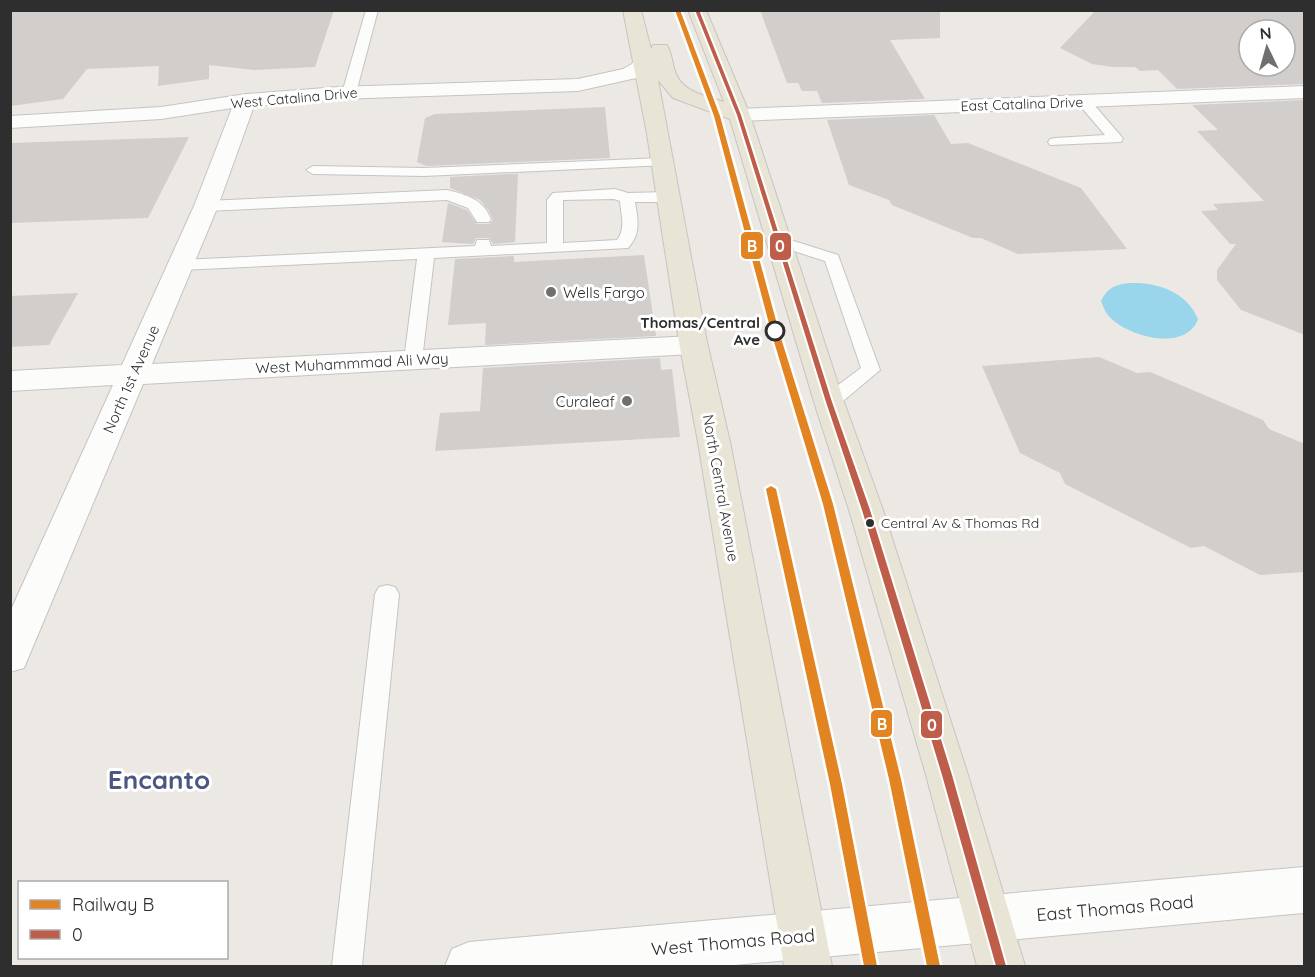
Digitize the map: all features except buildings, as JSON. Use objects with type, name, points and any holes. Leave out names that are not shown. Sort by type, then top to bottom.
[{"type":"main road","points":[[697,10],[738,115],[829,402],[867,510],[1001,966]]},
{"type":"main road","points":[[633,17],[656,37],[669,84],[680,94],[738,115]]},
{"type":"main road","name":"North Central Avenue","points":[[633,17],[645,58],[638,98],[662,162],[693,345],[710,421],[773,789],[805,951]]},
{"type":"street","name":"West Catalina Drive","points":[[10,122],[161,112],[246,100],[349,93],[578,85],[629,74],[639,68],[645,58]]},
{"type":"street","name":"West Catalina Drive","points":[[578,85],[638,98]]},
{"type":"street","name":"East Catalina Drive","points":[[738,115],[1305,92]]},
{"type":"street","name":"North 1st Avenue","points":[[10,656],[181,265],[246,100]]},
{"type":"street","name":"West Muhammmad Ali Way","points":[[10,381],[693,345]]},
{"type":"street","name":"East Thomas Road","points":[[926,924],[1305,890]]},
{"type":"street","name":"West Thomas Road","points":[[469,966],[805,951],[926,924]]},
{"type":"lane","points":[[349,93],[372,10]]},
{"type":"lane","points":[[1055,142],[1116,139],[1083,101]]},
{"type":"lane","points":[[313,170],[424,172],[662,162]]},
{"type":"lane","points":[[555,249],[555,200],[558,196],[615,194],[627,198],[668,197]]},
{"type":"lane","points":[[206,206],[447,195],[465,198],[474,205],[483,219]]},
{"type":"lane","points":[[181,265],[426,253],[483,247],[555,249],[622,245],[628,240],[630,234],[627,198]]},
{"type":"lane","points":[[778,241],[832,258],[872,370],[829,402]]},
{"type":"lane","points":[[413,360],[426,253]]},
{"type":"lane","points":[[347,966],[387,594]]},
{"type":"water","points":[[1130,283],[1150,284],[1170,290],[1187,302],[1198,319],[1191,329],[1181,336],[1169,338],[1141,335],[1127,329],[1107,314],[1101,301],[1112,288]]},
{"type":"rail line","name":"B","points":[[677,10],[717,116],[776,335],[828,504],[895,779],[934,966]]},
{"type":"rail line","name":"B","points":[[771,489],[836,784],[871,966]]},
{"type":"transit line","name":"0","points":[[697,10],[739,115],[829,402],[866,510],[947,775],[1001,966]]},
{"type":"place","name":"Wells Fargo","points":[[551,292]]},
{"type":"place","name":"Thomas/Central Ave","points":[[775,331]]},
{"type":"place","name":"Curaleaf","points":[[627,401]]},
{"type":"place","name":"Central Av & Thomas Rd","points":[[870,523]]},
{"type":"district","name":"Encanto","points":[[159,779]]}]
